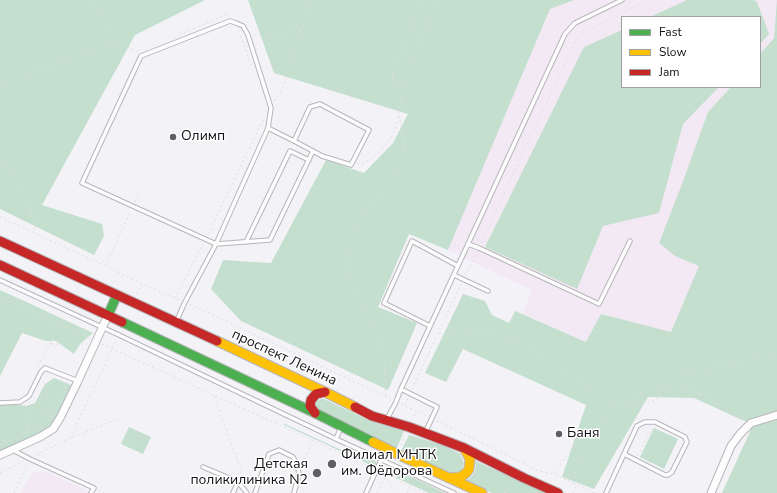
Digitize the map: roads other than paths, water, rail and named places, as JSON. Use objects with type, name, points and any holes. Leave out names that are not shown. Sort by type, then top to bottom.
[{"type":"main road","name":"проспект Ленина","points":[[0,241],[325,392],[372,416],[409,427],[464,448],[558,493]]},
{"type":"main road","points":[[0,265],[482,493]]},
{"type":"main road","points":[[108,315],[117,295]]},
{"type":"main road","points":[[315,414],[310,406],[311,400],[316,394],[325,392]]},
{"type":"main road","points":[[448,478],[457,478],[469,469],[470,459],[464,448]]},
{"type":"street","points":[[0,455],[53,430],[78,381],[108,315]]},
{"type":"street","points":[[711,493],[731,446],[740,434],[751,423],[777,415]]},
{"type":"lane","points":[[387,420],[565,34],[575,23],[622,0]]},
{"type":"lane","points":[[176,322],[216,244],[268,128],[271,108],[248,35],[242,26],[236,23],[230,21],[141,56],[82,183],[216,244],[270,240],[313,151]]},
{"type":"lane","points":[[268,128],[322,156],[351,165],[370,130],[320,104],[310,107],[294,141]]},
{"type":"lane","points":[[246,242],[290,151],[309,160]]},
{"type":"lane","points":[[430,326],[384,303],[412,241],[458,266]]},
{"type":"lane","points":[[468,244],[599,304],[630,241]]},
{"type":"lane","points":[[454,275],[488,291]]},
{"type":"lane","points":[[0,280],[103,327],[391,465],[454,493]]},
{"type":"lane","points":[[0,403],[20,402],[29,396],[41,372],[46,368],[78,381]]},
{"type":"lane","points":[[401,389],[437,407],[425,434]]},
{"type":"lane","points":[[606,493],[624,454],[637,426],[645,422],[654,422],[685,437],[687,442],[672,472],[668,475],[665,475],[624,454]]},
{"type":"lane","points":[[336,439],[342,426]]},
{"type":"lane","points":[[12,450],[94,488],[91,493]]},
{"type":"lane","points":[[255,493],[269,454],[279,450],[293,457],[297,464],[299,474],[294,493]]},
{"type":"lane","points":[[366,493],[381,460]]},
{"type":"lane","points":[[203,467],[229,478],[239,484],[248,493]]},
{"type":"lane","points":[[233,493],[239,484]]},
{"type":"place","name":"Олимп","points":[[173,137]]},
{"type":"place","name":"Баня","points":[[559,434]]},
{"type":"place","name":"Филиал МНТК им. Фёдорова","points":[[332,464]]},
{"type":"place","name":"Детская поликилиника N2","points":[[317,473]]}]
